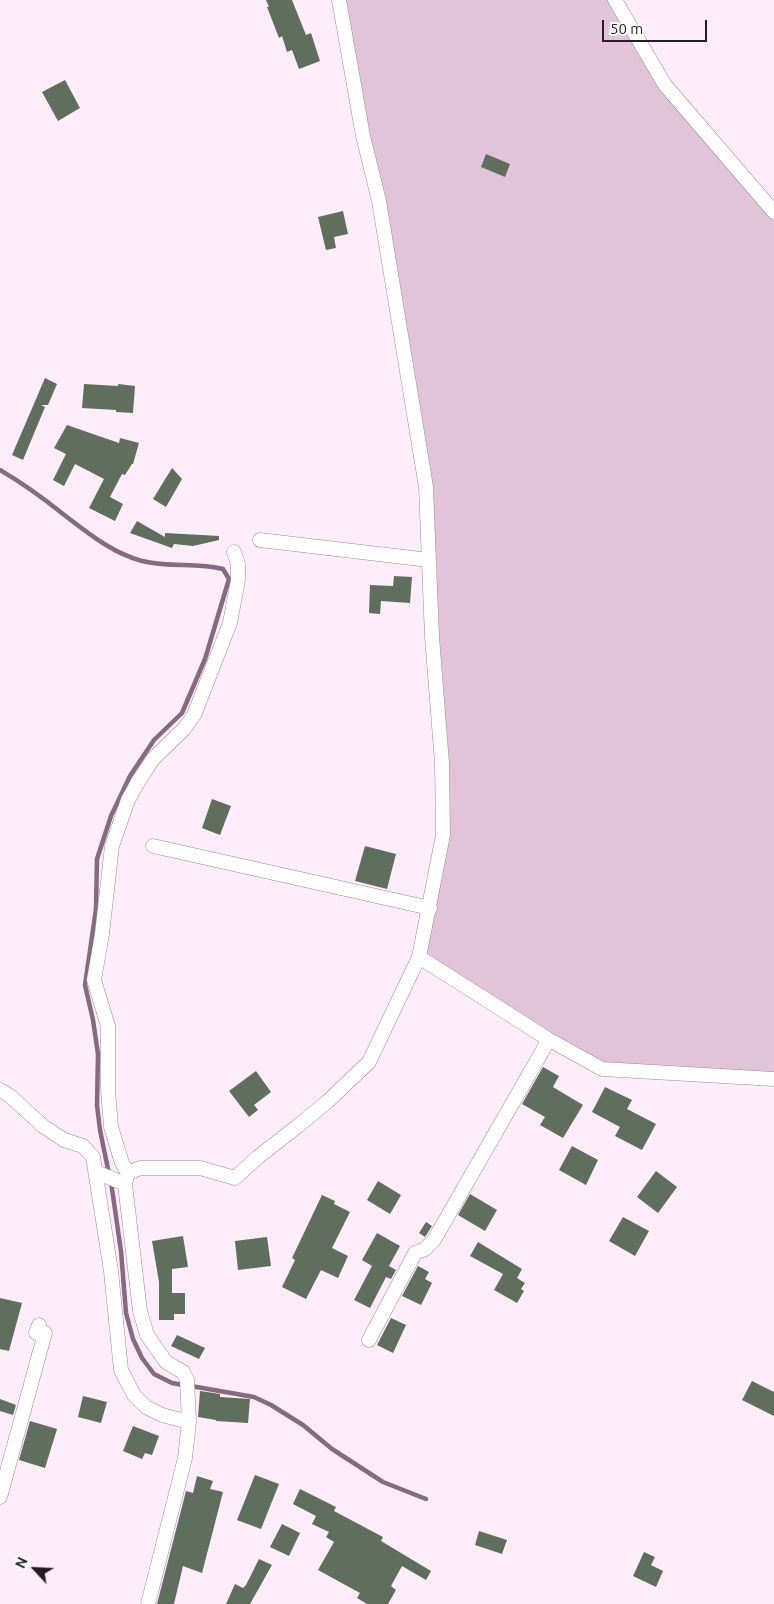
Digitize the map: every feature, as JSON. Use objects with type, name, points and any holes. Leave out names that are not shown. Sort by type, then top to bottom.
[{"type":"street","points":[[126,1179],[140,1168],[200,1168],[235,1178],[258,1157],[313,1114],[369,1062],[419,957],[430,908],[443,836],[442,763],[432,637],[426,487],[379,202],[363,136],[339,0]]},
{"type":"street","points":[[615,0],[664,85],[774,212]]},
{"type":"street","points":[[260,540],[429,560]]},
{"type":"street","points":[[148,1604],[184,1458],[189,1422],[187,1380],[183,1372],[166,1362],[147,1335],[140,1311],[126,1179],[111,1127],[108,1090],[108,1026],[94,980],[102,934],[112,846],[128,800],[138,782],[153,759],[184,729],[194,715],[230,623],[238,580],[238,564],[234,552]]},
{"type":"street","points":[[153,846],[430,908]]},
{"type":"street","points":[[419,957],[548,1039],[602,1068],[774,1079]]},
{"type":"street","points":[[369,1340],[415,1254],[425,1249],[434,1240],[548,1039]]},
{"type":"street","points":[[0,1090],[10,1096],[43,1126],[64,1140],[83,1146],[93,1157],[112,1271],[121,1370],[134,1395],[146,1407],[162,1415],[189,1422]]},
{"type":"street","points":[[96,1172],[126,1179]]},
{"type":"street","points":[[0,1497],[45,1333],[36,1332],[38,1325]]},
{"type":"shaded area","points":[[339,0],[615,0],[665,85],[774,212],[774,1079],[602,1069],[419,957],[443,835],[426,487]]},
{"type":"building","points":[[266,0],[292,0],[306,35],[311,33],[320,61],[299,69],[292,50],[287,52],[282,36],[279,38]]},
{"type":"building","points":[[65,80],[80,108],[58,121],[42,92]]},
{"type":"building","points":[[486,154],[510,164],[505,177],[481,167]]},
{"type":"building","points":[[343,211],[348,234],[334,237],[336,248],[326,250],[318,217]]},
{"type":"building","points":[[45,378],[57,384],[48,405],[41,405],[45,407],[23,460],[12,455]]},
{"type":"building","points":[[84,384],[135,386],[133,413],[82,408]]},
{"type":"building","points":[[67,425],[119,443],[120,438],[139,443],[133,464],[125,475],[122,474],[110,497],[123,504],[115,521],[89,508],[104,479],[75,464],[64,486],[53,480],[66,454],[54,448]]},
{"type":"building","points":[[172,468],[182,479],[166,507],[153,499]]},
{"type":"building","points":[[137,521],[165,537],[165,533],[219,536],[219,540],[193,546],[174,544],[172,548],[130,533]]},
{"type":"building","points":[[394,576],[412,577],[410,603],[381,601],[380,614],[369,613],[370,585],[393,586]]},
{"type":"building","points":[[212,799],[231,806],[220,835],[202,828]]},
{"type":"building","points":[[365,846],[396,854],[387,889],[355,881]]},
{"type":"building","points":[[543,1067],[559,1076],[553,1087],[583,1105],[563,1138],[540,1125],[545,1117],[522,1104]]},
{"type":"building","points":[[256,1071],[271,1092],[254,1105],[258,1110],[249,1117],[229,1091]]},
{"type":"building","points":[[605,1087],[632,1100],[627,1109],[656,1124],[642,1150],[615,1136],[620,1127],[592,1112]]},
{"type":"building","points":[[572,1146],[598,1160],[586,1185],[559,1170]]},
{"type":"building","points":[[656,1171],[677,1187],[658,1213],[637,1197]]},
{"type":"building","points":[[378,1181],[401,1195],[390,1214],[367,1200]]},
{"type":"building","points":[[470,1194],[497,1210],[485,1231],[458,1215]]},
{"type":"building","points":[[322,1195],[335,1201],[334,1204],[350,1212],[332,1248],[348,1256],[338,1278],[321,1270],[306,1299],[282,1287],[295,1260],[292,1258]]},
{"type":"building","points":[[623,1217],[649,1231],[635,1256],[609,1241]]},
{"type":"building","points":[[426,1222],[432,1226],[425,1237],[419,1233]]},
{"type":"building","points":[[377,1233],[400,1246],[389,1266],[396,1270],[391,1279],[386,1277],[370,1308],[354,1300],[372,1266],[362,1260]]},
{"type":"building","points":[[183,1236],[188,1267],[172,1269],[172,1293],[185,1293],[185,1314],[174,1314],[174,1320],[159,1320],[159,1282],[152,1241]]},
{"type":"building","points":[[267,1237],[271,1266],[238,1270],[235,1241]]},
{"type":"building","points":[[478,1242],[522,1269],[517,1278],[525,1283],[521,1289],[524,1291],[517,1303],[494,1290],[503,1274],[470,1256]]},
{"type":"building","points":[[418,1266],[429,1272],[425,1279],[432,1283],[421,1305],[402,1296]]},
{"type":"building","points":[[0,1298],[22,1303],[9,1351],[0,1349]]},
{"type":"building","points":[[391,1318],[406,1325],[393,1353],[377,1345]]},
{"type":"building","points":[[177,1335],[205,1348],[199,1359],[171,1346]]},
{"type":"building","points":[[752,1381],[774,1392],[774,1416],[742,1400]]},
{"type":"building","points":[[200,1391],[220,1394],[220,1397],[250,1399],[248,1423],[216,1421],[198,1417]]},
{"type":"building","points":[[83,1396],[107,1402],[101,1423],[78,1417]]},
{"type":"building","points":[[0,1399],[16,1405],[13,1415],[0,1411]]},
{"type":"building","points":[[30,1421],[57,1429],[45,1468],[19,1460]]},
{"type":"building","points":[[133,1426],[159,1436],[152,1455],[145,1453],[142,1459],[123,1451]]},
{"type":"building","points":[[255,1475],[279,1484],[261,1529],[237,1520]]},
{"type":"building","points":[[197,1476],[213,1481],[210,1489],[223,1492],[202,1573],[183,1566],[174,1604],[157,1604],[186,1491],[193,1493]]},
{"type":"building","points":[[300,1489],[336,1507],[334,1511],[383,1537],[381,1541],[431,1571],[426,1580],[402,1566],[391,1586],[396,1590],[388,1604],[367,1604],[357,1598],[360,1593],[318,1570],[334,1542],[326,1537],[329,1532],[312,1524],[316,1516],[293,1504]]},
{"type":"building","points":[[282,1524],[300,1533],[289,1556],[270,1547]]},
{"type":"building","points":[[479,1531],[507,1540],[502,1554],[475,1545]]},
{"type":"building","points":[[644,1552],[655,1557],[651,1565],[663,1571],[656,1587],[633,1576]]},
{"type":"building","points":[[259,1559],[272,1565],[250,1604],[226,1604],[235,1584],[243,1588],[246,1585]]},
{"type":"waterway","points":[[0,470],[110,548],[152,563],[223,569],[229,579],[205,659],[182,713],[154,740],[130,776],[111,816],[97,859],[96,909],[85,985],[98,1054],[97,1105],[109,1174]]},
{"type":"waterway","points":[[111,1182],[121,1251],[126,1313],[133,1339],[142,1358],[154,1374],[172,1383],[183,1385]]},
{"type":"waterway","points":[[191,1386],[254,1397],[271,1405],[303,1425],[332,1449],[383,1482],[426,1499]]}]
